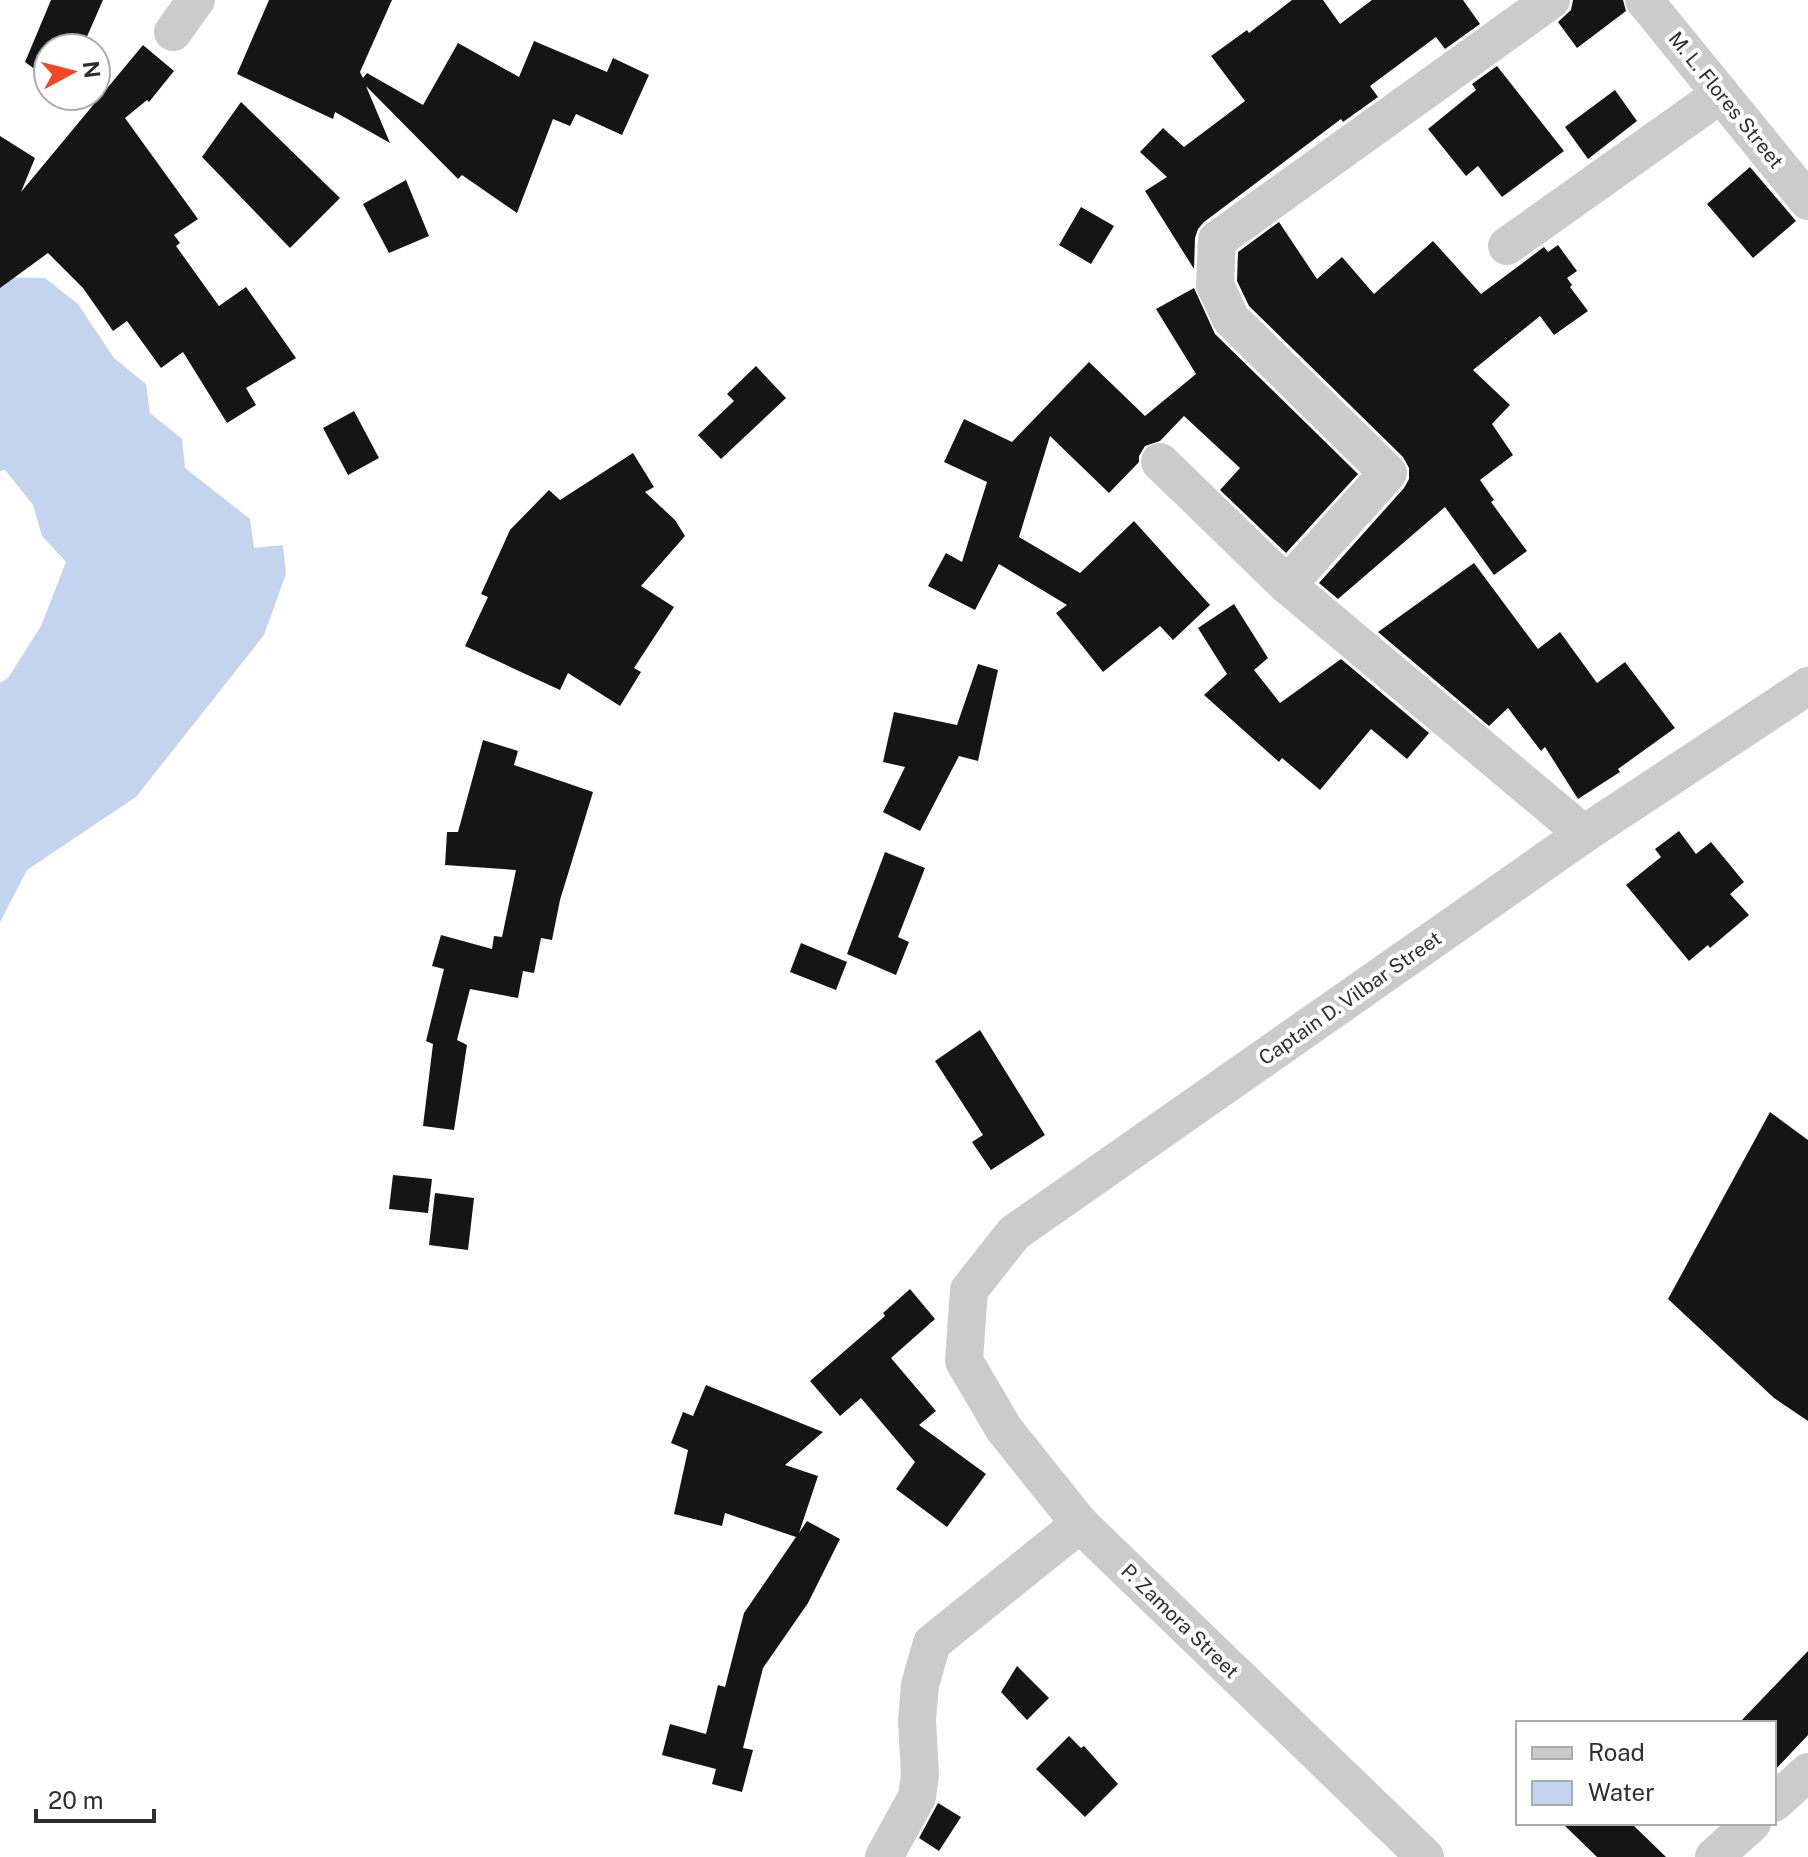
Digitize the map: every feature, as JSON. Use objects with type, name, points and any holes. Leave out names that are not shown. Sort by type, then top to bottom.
[{"type":"street","points":[[173,32],[196,0]]},
{"type":"street","points":[[1287,585],[1388,473],[1231,319],[1215,285],[1217,240],[1551,0]]},
{"type":"street","name":"M. L. Flores Street","points":[[1644,0],[1808,201]]},
{"type":"street","points":[[1507,246],[1721,94]]},
{"type":"street","points":[[1160,462],[1287,585],[1584,834]]},
{"type":"street","name":"Captain D. Vilbar Street","points":[[964,1361],[969,1290],[1014,1233],[1584,834],[1808,686]]},
{"type":"street","name":"P. Zamora Street","points":[[964,1361],[1004,1429],[1080,1524],[1425,1857]]},
{"type":"street","points":[[884,1857],[917,1797],[920,1775],[917,1720],[920,1685],[932,1643],[1080,1524]]},
{"type":"street","points":[[1776,1801],[1808,1772]]},
{"type":"street","points":[[1714,1857],[1750,1825]]},
{"type":"water","points":[[0,277],[45,278],[78,304],[114,358],[146,384],[150,413],[182,439],[185,468],[250,519],[254,548],[283,545],[286,574],[264,635],[136,797],[27,870],[0,922],[0,683],[8,678],[41,626],[66,562],[42,536],[33,505],[5,470],[0,471]]},
{"type":"building","points":[[51,0],[103,0],[89,32],[38,32]]},
{"type":"building","points":[[269,0],[392,0],[360,72],[363,78],[367,73],[423,105],[458,43],[519,77],[534,41],[607,72],[613,58],[649,75],[622,135],[576,114],[570,126],[553,119],[517,213],[462,175],[458,179],[366,86],[390,143],[335,112],[333,119],[237,74]]},
{"type":"building","points":[[1292,0],[1323,0],[1340,24],[1372,0],[1463,0],[1480,24],[1445,49],[1436,37],[1370,86],[1378,97],[1343,122],[1341,119],[1204,222],[1195,238],[1194,269],[1145,191],[1167,177],[1140,152],[1163,128],[1184,147],[1245,101],[1211,56],[1247,30],[1249,33]]},
{"type":"building","points":[[1573,0],[1623,0],[1626,11],[1577,48],[1558,22],[1571,10]]},
{"type":"building","points":[[32,45],[32,67],[25,62]]},
{"type":"building","points":[[143,45],[174,71],[149,102],[147,100],[125,118],[198,219],[174,235],[180,243],[176,246],[219,306],[246,287],[296,358],[246,388],[256,405],[227,423],[183,352],[161,368],[127,321],[113,331],[83,288],[48,253],[0,288],[0,136],[35,158],[21,192],[87,112],[112,112],[112,82]]},
{"type":"building","points":[[1497,66],[1564,151],[1502,197],[1478,166],[1466,176],[1428,129],[1476,90],[1472,84]]},
{"type":"building","points":[[1615,90],[1637,121],[1588,159],[1565,127]]},
{"type":"building","points":[[241,102],[340,198],[290,248],[202,157]]},
{"type":"building","points":[[1750,167],[1796,221],[1753,258],[1707,204]]},
{"type":"building","points":[[406,180],[429,236],[389,253],[363,204]]},
{"type":"building","points":[[1081,207],[1114,226],[1091,264],[1059,245]]},
{"type":"building","points":[[1279,222],[1317,279],[1342,257],[1374,294],[1433,241],[1481,294],[1544,247],[1548,252],[1558,245],[1577,271],[1567,278],[1588,311],[1554,335],[1540,316],[1473,370],[1510,405],[1492,424],[1513,455],[1480,480],[1494,500],[1491,502],[1527,551],[1494,575],[1445,507],[1338,599],[1319,583],[1404,488],[1409,479],[1409,468],[1403,457],[1249,306],[1237,281],[1238,252]]},
{"type":"building","points":[[1194,288],[1215,334],[1358,474],[1286,553],[1220,490],[1240,468],[1184,416],[1160,441],[1145,446],[1139,462],[1109,493],[1050,436],[1019,537],[1080,573],[1134,521],[1210,605],[1173,640],[1160,626],[1103,672],[1056,613],[1067,605],[999,564],[975,610],[928,586],[946,553],[962,562],[987,482],[944,462],[964,419],[1012,442],[1089,362],[1145,416],[1196,374],[1156,309]]},
{"type":"building","points":[[756,366],[786,398],[721,459],[698,435],[734,401],[727,394]]},
{"type":"building","points":[[354,411],[379,458],[348,475],[323,428]]},
{"type":"building","points":[[633,453],[654,487],[645,492],[675,520],[685,536],[641,586],[674,607],[634,668],[641,672],[620,706],[568,673],[560,690],[465,646],[488,597],[481,594],[510,530],[549,490],[560,500]]},
{"type":"building","points":[[1474,563],[1538,649],[1560,632],[1597,683],[1625,662],[1675,728],[1618,769],[1620,772],[1578,799],[1545,747],[1541,751],[1508,708],[1489,726],[1378,632]]},
{"type":"building","points":[[1234,604],[1268,658],[1254,670],[1280,703],[1341,659],[1429,733],[1407,759],[1371,729],[1320,790],[1282,758],[1279,762],[1204,695],[1227,674],[1198,628]]},
{"type":"building","points":[[978,664],[998,670],[978,761],[959,756],[920,831],[883,812],[905,767],[883,762],[894,712],[957,725]]},
{"type":"building","points":[[483,740],[518,751],[514,765],[593,792],[560,900],[552,940],[541,938],[534,973],[523,971],[518,998],[470,989],[457,1040],[467,1045],[454,1130],[423,1126],[433,1044],[426,1041],[444,969],[432,966],[441,935],[492,949],[494,936],[502,937],[516,870],[445,865],[447,832],[458,832]]},
{"type":"building","points":[[1679,831],[1696,854],[1711,842],[1744,882],[1730,894],[1749,915],[1710,948],[1708,945],[1689,961],[1626,885],[1661,857],[1655,849]]},
{"type":"building","points":[[885,852],[925,868],[898,937],[909,942],[896,975],[847,954]]},
{"type":"building","points":[[801,943],[847,962],[836,990],[790,972]]},
{"type":"building","points":[[980,1030],[1045,1135],[991,1170],[972,1142],[983,1135],[935,1061]]},
{"type":"building","points":[[1770,1112],[1808,1140],[1808,1421],[1774,1398],[1668,1299]]},
{"type":"building","points":[[393,1175],[432,1179],[428,1213],[389,1209]]},
{"type":"building","points":[[435,1193],[474,1198],[468,1250],[429,1245]]},
{"type":"building","points":[[910,1289],[935,1319],[891,1358],[936,1411],[919,1425],[986,1474],[947,1527],[896,1489],[915,1462],[861,1398],[840,1416],[810,1381],[885,1316],[883,1313]]},
{"type":"building","points":[[706,1385],[823,1432],[785,1465],[818,1476],[799,1533],[807,1521],[840,1539],[808,1603],[763,1668],[743,1748],[753,1750],[742,1792],[712,1784],[716,1769],[662,1755],[670,1724],[706,1734],[718,1685],[725,1687],[744,1613],[796,1537],[725,1513],[722,1526],[674,1514],[688,1450],[671,1443],[683,1412],[693,1416]]},
{"type":"building","points":[[1808,1651],[1808,1735],[1776,1769],[1776,1721],[1741,1721]]},
{"type":"building","points":[[1017,1666],[1049,1698],[1027,1720],[1001,1692]]},
{"type":"building","points":[[1069,1736],[1081,1748],[1084,1746],[1118,1784],[1085,1817],[1036,1769]]},
{"type":"building","points":[[938,1803],[961,1817],[939,1851],[919,1838]]},
{"type":"building","points":[[1564,1825],[1633,1825],[1666,1857],[1597,1857]]}]
